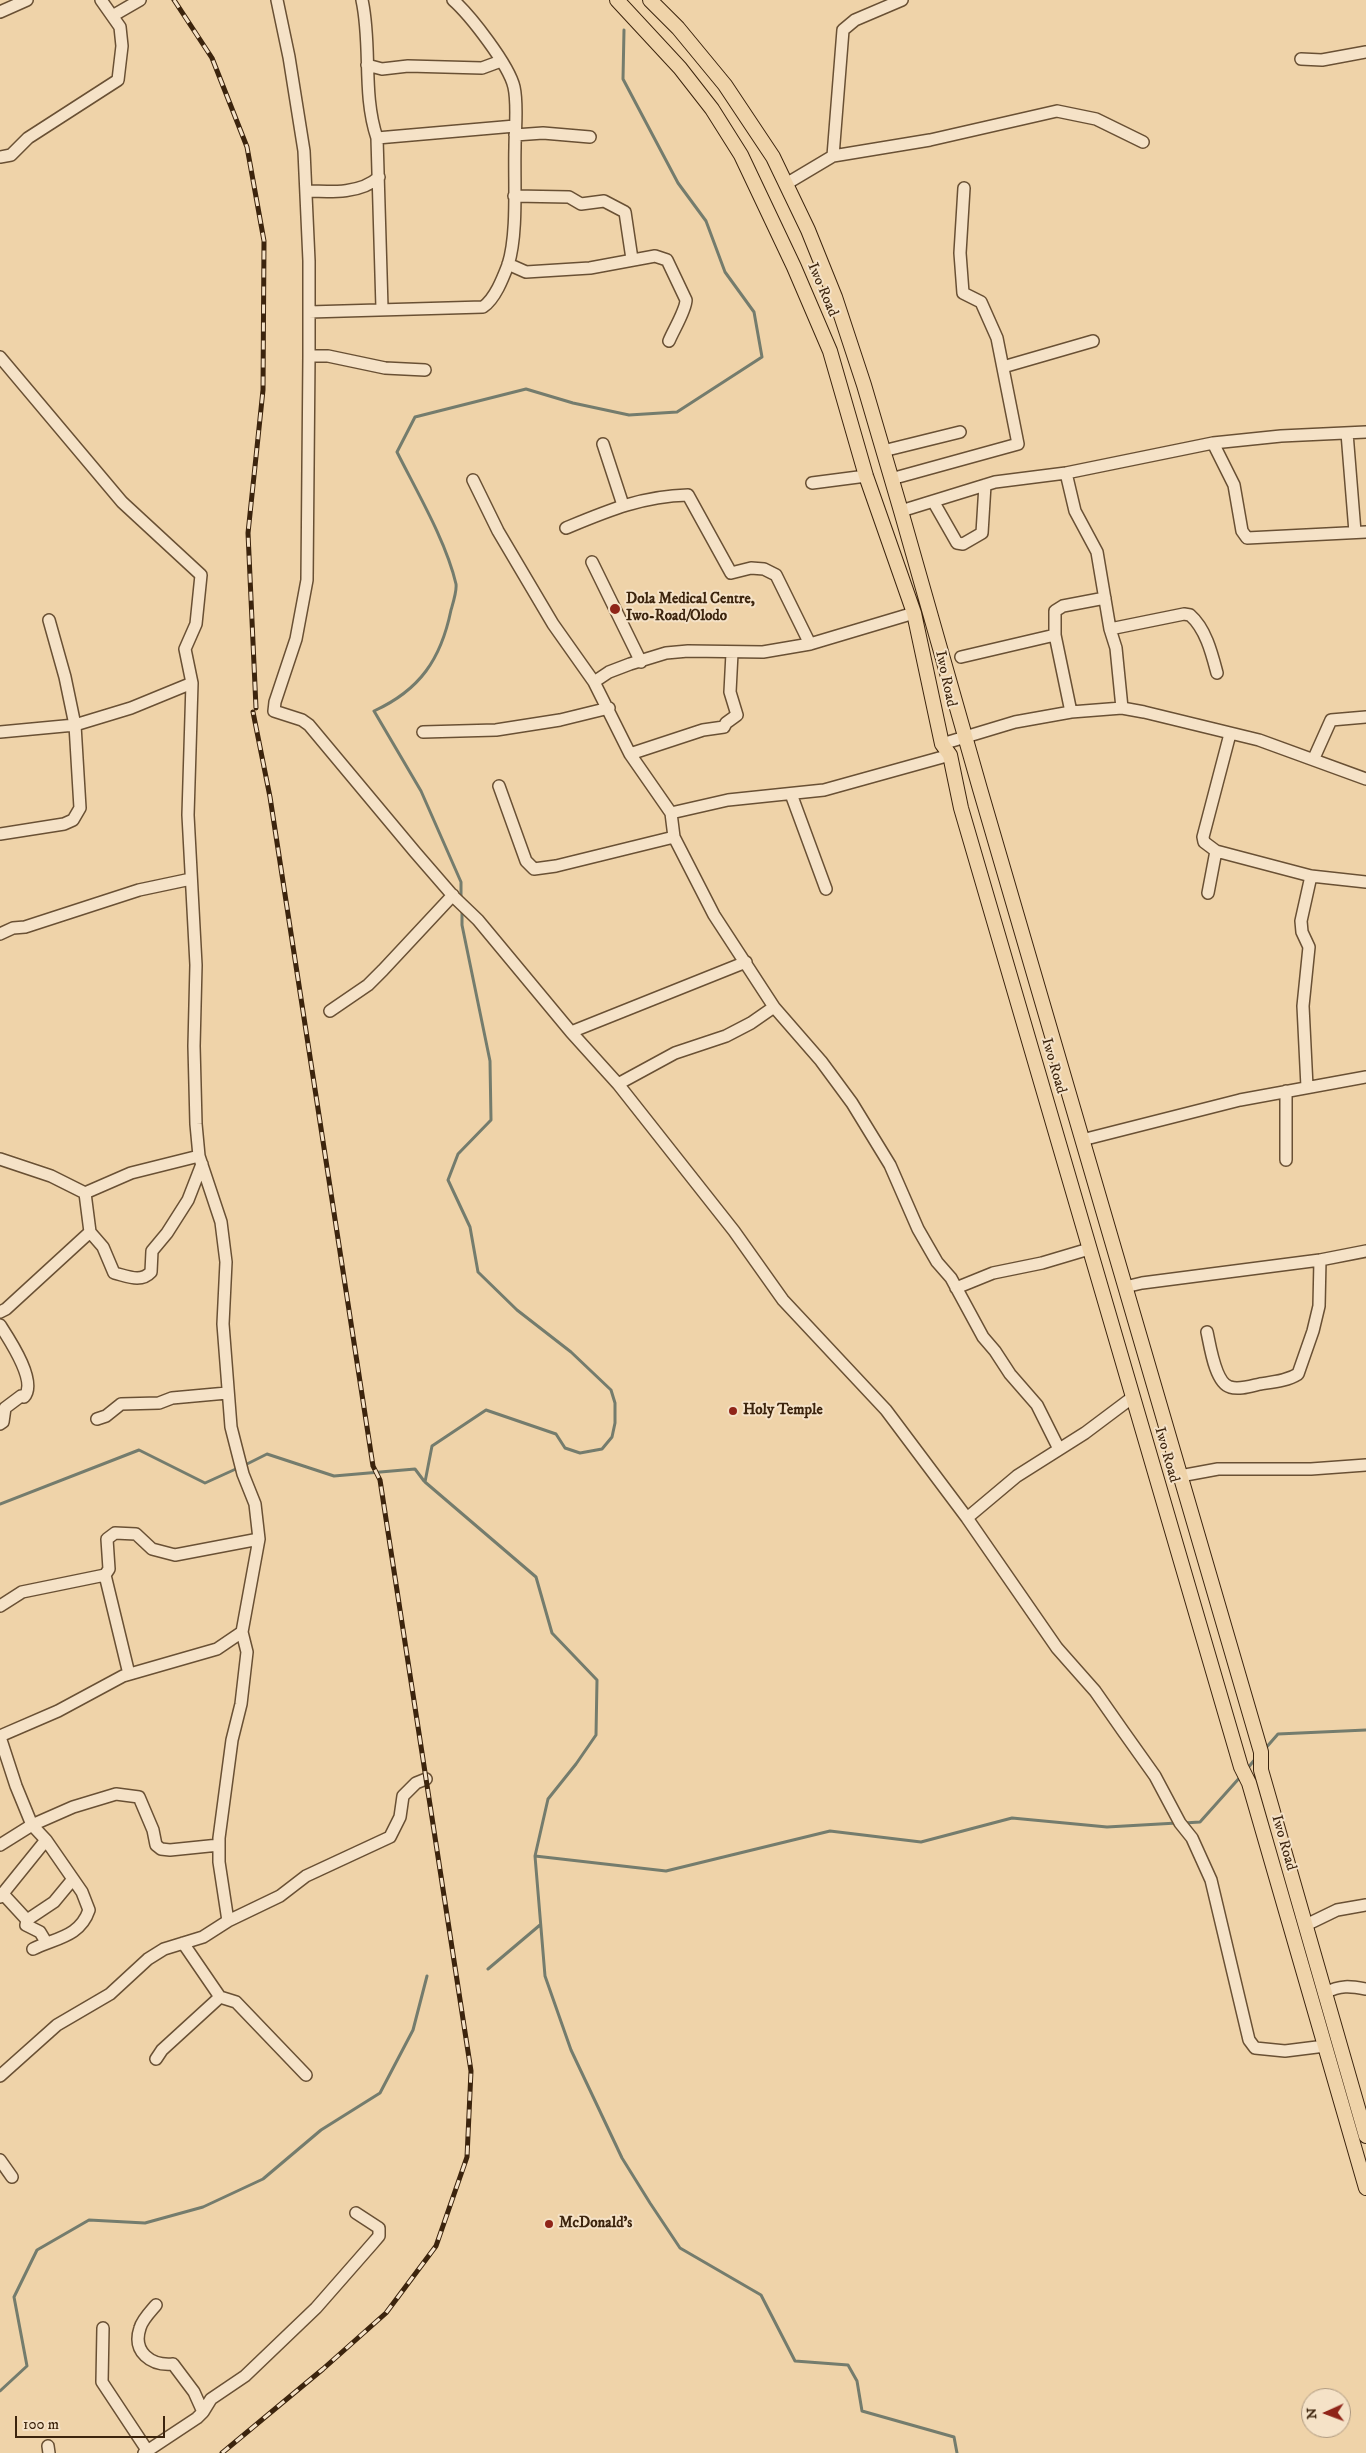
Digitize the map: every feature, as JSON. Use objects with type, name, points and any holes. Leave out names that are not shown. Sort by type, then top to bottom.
[{"type":"main road","name":"Iwo Road","points":[[617,0],[647,31],[712,109],[742,155],[764,199],[830,352],[866,476],[914,613],[960,808],[1240,1767],[1249,1783],[1366,2188]]},
{"type":"main road","name":"Iwo Road","points":[[650,0],[678,28],[725,85],[773,157],[834,297],[892,479],[965,737],[1261,1752],[1261,1770],[1366,2136]]},
{"type":"street","points":[[0,12],[27,0]]},
{"type":"street","points":[[0,158],[11,155],[28,138],[118,80],[122,37],[120,27],[114,15],[101,0]]},
{"type":"street","points":[[114,15],[140,0]]},
{"type":"street","points":[[277,0],[289,57],[304,151],[307,191],[309,356],[307,580],[296,639],[275,702],[274,711],[302,720],[309,725],[453,896],[478,920],[571,1032],[618,1084],[734,1230],[783,1300],[886,1410],[967,1518],[1058,1648],[1095,1691],[1155,1776],[1180,1823],[1192,1838],[1211,1880],[1249,2040],[1255,2048],[1285,2051],[1325,2046]]},
{"type":"street","points":[[362,0],[368,34],[367,65],[370,119],[377,138],[382,308]]},
{"type":"street","points":[[833,156],[843,30],[855,20],[902,0]]},
{"type":"street","points":[[309,312],[382,308],[483,307],[490,303],[508,264],[513,230],[514,87],[501,61],[461,3]]},
{"type":"street","points":[[1301,59],[1322,60],[1366,52]]},
{"type":"street","points":[[367,65],[382,69],[408,66],[482,68],[501,61]]},
{"type":"street","points":[[786,184],[833,156],[930,140],[1057,111],[1096,119],[1143,142]]},
{"type":"street","points":[[377,138],[515,131],[590,137]]},
{"type":"street","points":[[307,191],[337,193],[371,185],[379,178]]},
{"type":"street","points":[[892,479],[1018,444],[997,338],[988,314],[980,302],[963,293],[960,253],[964,188]]},
{"type":"street","points":[[514,196],[568,197],[581,204],[604,201],[625,212],[632,259]]},
{"type":"street","points":[[508,264],[526,272],[590,268],[654,256],[667,260],[686,300],[686,306],[679,316],[669,341]]},
{"type":"street","points":[[1003,367],[1093,342]]},
{"type":"street","points":[[309,356],[328,356],[385,368],[425,370]]},
{"type":"street","points":[[0,358],[122,502],[201,575],[196,624],[185,649],[192,682],[188,815],[196,965],[194,1046],[200,1160],[221,1222],[226,1262],[223,1324],[231,1427],[239,1462],[255,1504],[259,1539],[242,1632],[247,1652],[241,1704],[232,1740],[227,1772],[219,1845],[219,1862],[228,1922]]},
{"type":"street","points":[[883,452],[960,432]]},
{"type":"street","points":[[901,511],[985,485],[1066,473],[1213,443],[1366,432]]},
{"type":"street","points":[[1213,443],[1234,485],[1242,532],[1246,538],[1361,532],[1347,433]]},
{"type":"street","points":[[603,444],[623,505]]},
{"type":"street","points":[[1066,473],[1075,511],[1097,552],[1110,629],[1116,648],[1122,708]]},
{"type":"street","points":[[812,484],[866,476]]},
{"type":"street","points":[[472,480],[503,540],[554,624],[594,682],[609,708],[630,754],[671,813],[674,837],[714,914],[774,1007],[821,1061],[852,1103],[890,1165],[918,1229],[937,1262],[956,1288],[984,1337],[1010,1374],[1037,1405],[1059,1449]]},
{"type":"street","points":[[933,500],[957,544],[962,544],[982,533],[985,485]]},
{"type":"street","points":[[566,528],[623,505],[688,495],[731,573],[758,568],[776,575],[810,644]]},
{"type":"street","points":[[592,562],[641,662]]},
{"type":"street","points":[[1071,712],[1056,635],[1055,615],[1058,609],[1105,598]]},
{"type":"street","points":[[594,682],[609,672],[666,653],[688,651],[763,652],[810,644],[914,613]]},
{"type":"street","points":[[1110,629],[1184,614],[1190,615],[1200,626],[1217,673]]},
{"type":"street","points":[[0,834],[64,824],[77,814],[81,800],[75,725],[65,677],[49,620]]},
{"type":"street","points":[[960,657],[1056,635]]},
{"type":"street","points":[[630,754],[704,730],[724,727],[737,714],[730,692],[732,653]]},
{"type":"street","points":[[0,732],[75,725],[130,708],[192,682]]},
{"type":"street","points":[[423,732],[496,730],[560,720],[609,708]]},
{"type":"street","points":[[671,813],[728,800],[824,790],[946,749],[965,737],[1015,722],[1071,712],[1122,708],[1258,740],[1314,758],[1366,779]]},
{"type":"street","points":[[1314,758],[1331,720],[1366,717]]},
{"type":"street","points":[[1230,734],[1203,837],[1204,842],[1216,851],[1311,876],[1366,882]]},
{"type":"street","points":[[499,786],[526,861],[534,869],[556,866],[674,837]]},
{"type":"street","points":[[791,794],[826,889]]},
{"type":"street","points":[[1208,893],[1216,851]]},
{"type":"street","points":[[1307,1087],[1302,1006],[1310,954],[1301,921],[1311,876]]},
{"type":"street","points":[[0,934],[12,928],[25,927],[139,890],[191,879]]},
{"type":"street","points":[[330,1011],[368,984],[383,970],[453,896]]},
{"type":"street","points":[[571,1032],[746,962]]},
{"type":"street","points":[[618,1084],[675,1053],[726,1036],[751,1023],[774,1007]]},
{"type":"street","points":[[1082,1140],[1231,1102],[1366,1077]]},
{"type":"street","points":[[1286,1091],[1286,1160]]},
{"type":"street","points":[[0,1159],[51,1176],[85,1193]]},
{"type":"street","points":[[85,1193],[131,1173],[200,1160]]},
{"type":"street","points":[[85,1193],[90,1232],[103,1247],[114,1273],[136,1279],[147,1277],[151,1272],[152,1252],[167,1234],[188,1200],[200,1160]]},
{"type":"street","points":[[0,1312],[6,1309],[90,1232]]},
{"type":"street","points":[[956,1288],[993,1273],[1042,1263],[1090,1249]]},
{"type":"street","points":[[1125,1287],[1142,1283],[1320,1260],[1366,1251]]},
{"type":"street","points":[[1207,1332],[1214,1364],[1222,1382],[1228,1387],[1241,1388],[1278,1381],[1298,1374],[1313,1331],[1319,1306],[1320,1260]]},
{"type":"street","points":[[0,1325],[27,1372],[28,1390],[24,1397],[21,1396],[5,1408],[3,1422],[0,1424]]},
{"type":"street","points":[[97,1419],[106,1416],[121,1404],[159,1403],[172,1398],[227,1393]]},
{"type":"street","points":[[967,1518],[1017,1476],[1085,1433],[1132,1397]]},
{"type":"street","points":[[1180,1476],[1218,1469],[1311,1469],[1366,1466]]},
{"type":"street","points":[[0,1606],[22,1592],[105,1575],[109,1569],[107,1538],[115,1533],[136,1534],[152,1549],[176,1555],[259,1539]]},
{"type":"street","points":[[105,1575],[129,1674]]},
{"type":"street","points":[[33,1949],[46,1942],[66,1936],[78,1929],[89,1910],[87,1902],[72,1878],[46,1840],[32,1825],[16,1786],[0,1736],[58,1711],[129,1674],[217,1649],[242,1632]]},
{"type":"street","points":[[0,2076],[58,2025],[110,1994],[148,1959],[164,1950],[203,1937],[280,1896],[306,1876],[390,1837],[400,1817],[403,1796],[416,1783],[426,1779]]},
{"type":"street","points":[[0,1845],[32,1825],[73,1807],[124,1794],[139,1796],[154,1830],[156,1845],[161,1849],[170,1850],[219,1845]]},
{"type":"street","points":[[46,1840],[1,1895],[27,1920],[26,1924],[40,1932],[46,1942]]},
{"type":"street","points":[[27,1920],[54,1902],[72,1878]]},
{"type":"street","points":[[1306,1925],[1337,1910],[1366,1906]]},
{"type":"street","points":[[183,1943],[220,1997],[236,2002],[306,2074]]},
{"type":"street","points":[[1325,1993],[1336,1987],[1349,1986],[1366,1989]]},
{"type":"street","points":[[156,2058],[162,2050],[220,1997]]},
{"type":"street","points":[[0,2160],[12,2177]]},
{"type":"street","points":[[103,2328],[102,2382],[146,2452],[197,2418],[211,2399],[245,2376],[316,2308],[379,2236],[379,2228],[356,2213]]},
{"type":"street","points":[[156,2305],[140,2327],[138,2338],[141,2349],[151,2360],[160,2365],[173,2364],[194,2392],[203,2412]]},
{"type":"waterway","points":[[461,898],[461,882],[421,791],[374,711],[404,693],[426,671],[441,644],[447,628],[456,590],[451,568],[438,534],[397,452],[415,417],[526,389],[573,403],[629,415],[677,412],[762,357],[754,312],[725,272],[706,221],[678,183],[623,79],[624,30]]},
{"type":"waterway","points":[[462,909],[462,925],[490,1061],[491,1120],[458,1154],[448,1180],[470,1227],[478,1272],[517,1310],[571,1352],[611,1390],[615,1403],[615,1423],[612,1437],[602,1449],[580,1453],[565,1448],[556,1434],[486,1410],[432,1446],[425,1482],[536,1577],[552,1633],[597,1680],[596,1735],[548,1799],[535,1856],[545,1976],[571,2050],[622,2158],[680,2248],[761,2295],[795,2361],[848,2365],[857,2381],[862,2411],[954,2437],[957,2453]]},
{"type":"waterway","points":[[0,1504],[139,1450],[205,1483],[238,1468]]},
{"type":"waterway","points":[[243,1466],[267,1454],[334,1476],[415,1469],[424,1481]]},
{"type":"waterway","points":[[1264,1750],[1278,1734],[1366,1730]]},
{"type":"waterway","points":[[1247,1769],[1256,1758]]},
{"type":"waterway","points":[[1184,1823],[1200,1822],[1242,1775]]},
{"type":"waterway","points":[[535,1856],[666,1871],[830,1831],[921,1842],[1012,1818],[1107,1827],[1177,1823]]},
{"type":"waterway","points":[[488,1969],[540,1925]]},
{"type":"waterway","points":[[0,2391],[27,2366],[14,2297],[37,2250],[89,2220],[145,2223],[203,2207],[263,2179],[321,2130],[380,2093],[413,2030],[427,1976]]},
{"type":"railway","points":[[174,0],[212,58],[247,147],[264,241],[263,390],[248,533],[256,708]]},
{"type":"railway","points":[[222,2453],[323,2369],[386,2313],[436,2246],[467,2157],[471,2071],[380,1480],[373,1466],[270,797],[253,712]]},
{"type":"place","name":"Dola Medical Centre, Iwo-Road/Olodo","points":[[615,609]]},
{"type":"place","name":"Holy Temple","points":[[733,1411]]},
{"type":"place","name":"McDonald's","points":[[549,2224]]}]
